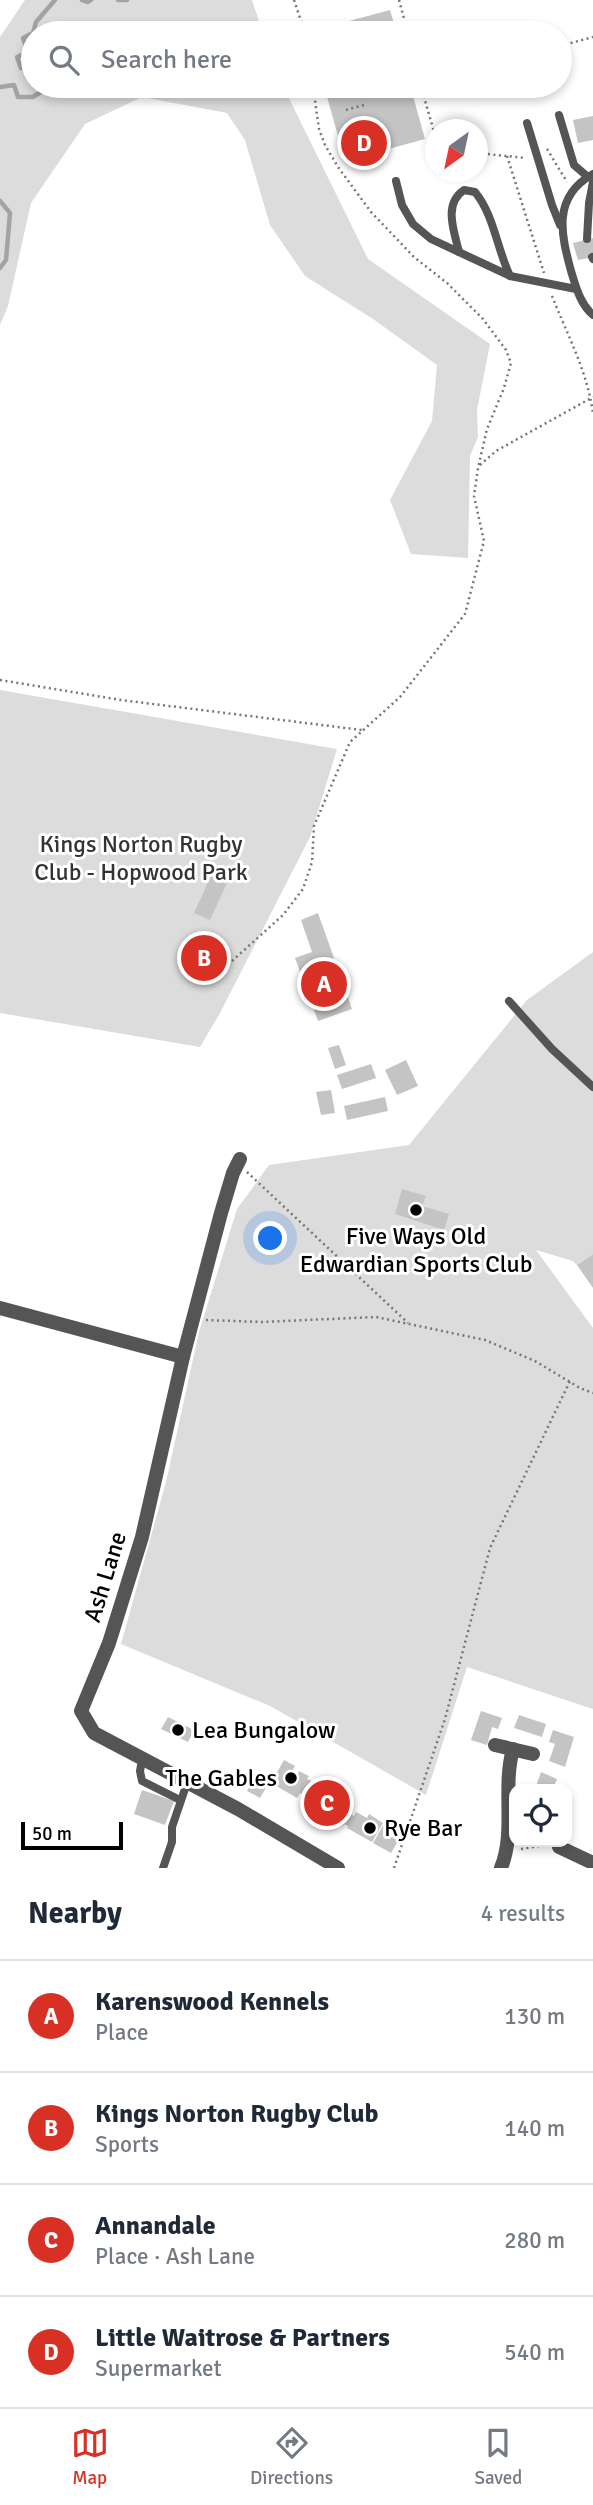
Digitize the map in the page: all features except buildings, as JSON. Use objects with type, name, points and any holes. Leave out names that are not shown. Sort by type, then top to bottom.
[{"type":"street","name":"Ash Lane","points":[[240,1159],[221,1213],[193,1318],[142,1537],[109,1643],[81,1711],[94,1733],[238,1810],[338,1868]]},
{"type":"street","points":[[0,1308],[183,1357]]},
{"type":"street","points":[[495,1745],[533,1754]]},
{"type":"street","points":[[504,1861],[508,1769],[513,1749]]},
{"type":"street","points":[[559,1847],[593,1863]]},
{"type":"lane","points":[[559,115],[574,165],[591,178]]},
{"type":"lane","points":[[527,123],[552,205],[561,225],[576,289],[587,310],[593,315]]},
{"type":"lane","points":[[587,239],[591,178]]},
{"type":"lane","points":[[561,225],[574,190],[591,178]]},
{"type":"lane","points":[[396,181],[402,205],[413,224],[431,239],[510,276],[576,289]]},
{"type":"lane","points":[[459,252],[451,210],[452,202],[464,190],[475,192],[484,202],[510,276]]},
{"type":"lane","points":[[589,203],[593,221]]},
{"type":"lane","points":[[509,1001],[552,1049],[593,1087]]},
{"type":"lane","points":[[142,1760],[142,1781],[180,1800]]},
{"type":"lane","points":[[163,1868],[170,1853],[172,1827],[187,1783]]},
{"type":"path","points":[[294,0],[301,21]]},
{"type":"path","points":[[399,0],[405,21]]},
{"type":"path","points":[[572,43],[593,37]]},
{"type":"path","points":[[232,961],[283,915],[308,880],[312,862],[313,825],[350,742],[400,697],[465,614],[484,541],[474,496],[478,468],[487,429],[511,363],[506,350],[483,319],[447,283],[414,257],[363,201],[325,145],[319,129],[315,98]]},
{"type":"path","points":[[424,98],[431,119]]},
{"type":"path","points":[[346,110],[364,105]]},
{"type":"path","points":[[478,468],[496,451],[592,397],[593,414]]},
{"type":"path","points":[[0,680],[121,700],[362,730]]},
{"type":"path","points":[[240,1159],[252,1178],[410,1325]]},
{"type":"path","points":[[193,1318],[261,1322],[376,1317],[485,1340],[535,1361],[593,1393]]},
{"type":"path","points":[[394,1868],[444,1719],[491,1548],[570,1381]]},
{"type":"path","points":[[504,1861],[528,1847]]},
{"type":"green space","points":[[25,0],[252,0],[259,21],[21,21],[21,98],[140,98],[85,124],[31,203],[8,306],[0,325],[0,37]]},
{"type":"green space","points":[[147,98],[289,98],[368,259],[490,344],[477,410],[478,437],[470,456],[468,558],[411,554],[390,500],[432,421],[437,365],[373,319],[305,276],[270,225],[245,140],[227,113]]},
{"type":"green space","name":"Kings Norton Rugby Club - Hopwood Park","points":[[0,690],[337,749],[310,837],[200,1047],[0,1013]]},
{"type":"green space","name":"Five Ways Old Edwardian Sports Club","points":[[593,952],[593,1254],[577,1265],[573,1261],[536,1250],[593,1328],[593,1709],[467,1667],[426,1795],[270,1706],[121,1644],[166,1482],[199,1332],[237,1209],[269,1165],[409,1145],[527,1000]]},
{"type":"waterway","points":[[37,21],[55,0]]},
{"type":"waterway","points":[[82,0],[91,0]]},
{"type":"waterway","points":[[118,0],[127,0]]},
{"type":"waterway","points":[[21,55],[17,57],[21,68]]},
{"type":"waterway","points":[[0,87],[14,85],[18,97],[21,97]]},
{"type":"waterway","points":[[0,201],[10,213],[6,260],[0,268]]},
{"type":"place","name":"Little Waitrose & Partners","points":[[364,143]]},
{"type":"place","name":"Kings Norton Rugby Club","points":[[204,958]]},
{"type":"place","name":"Karenswood Kennels","points":[[324,984]]},
{"type":"place","name":"Five Ways Old Edwardian Sports Club","points":[[416,1210]]},
{"type":"place","name":"Lea Bungalow","points":[[178,1730]]},
{"type":"place","name":"The Gables","points":[[291,1778]]},
{"type":"place","name":"Annandale","points":[[327,1803]]},
{"type":"place","name":"Rye Bar","points":[[370,1828]]}]
